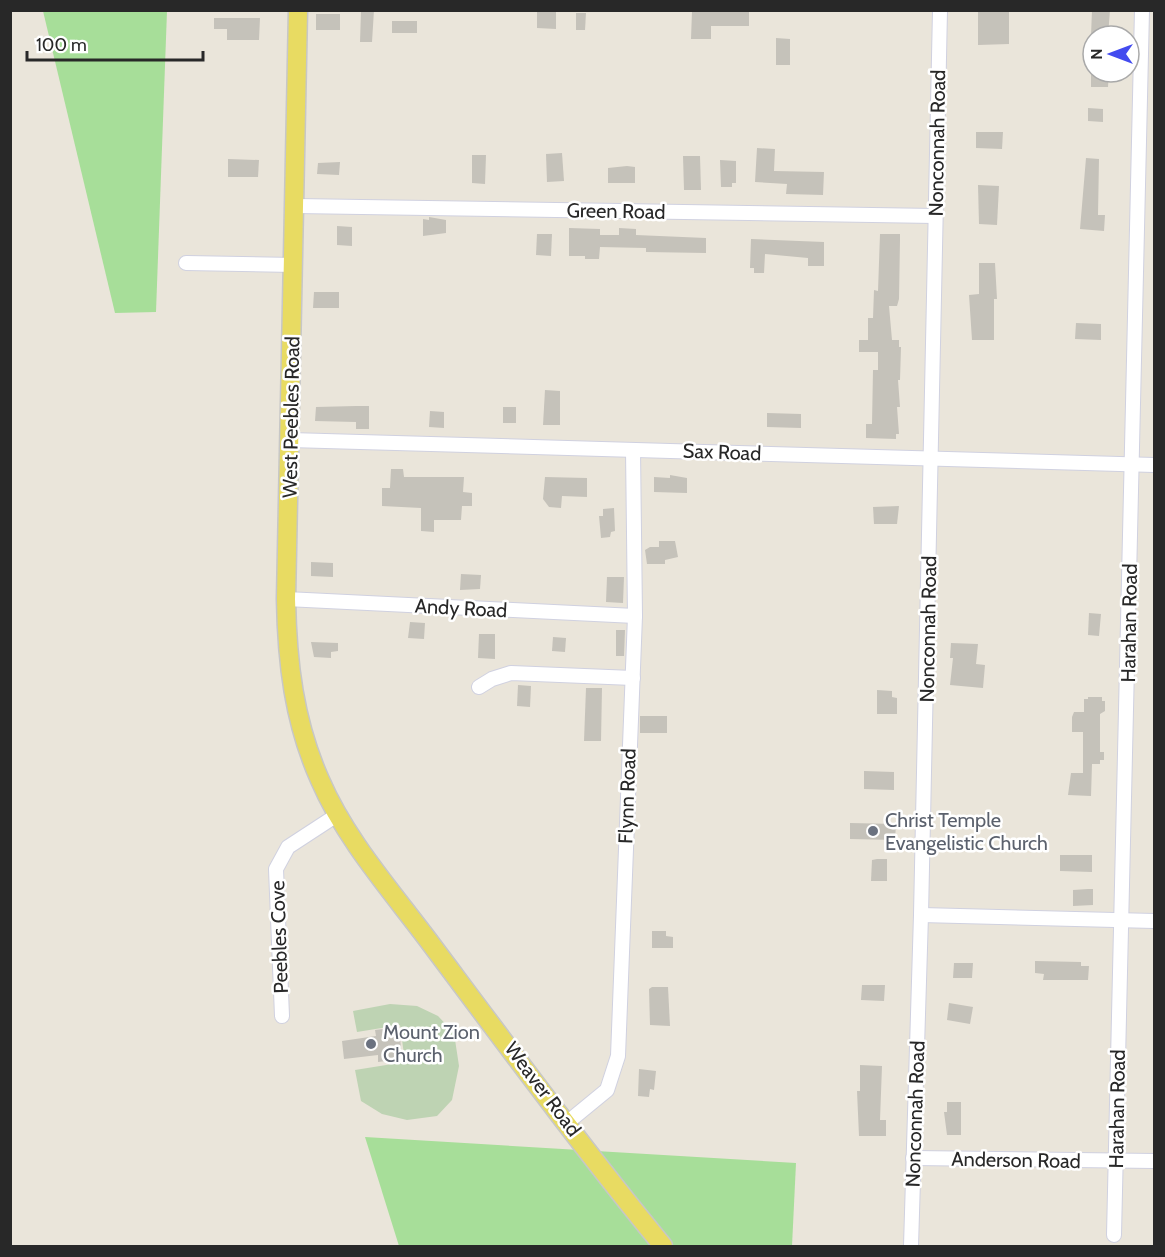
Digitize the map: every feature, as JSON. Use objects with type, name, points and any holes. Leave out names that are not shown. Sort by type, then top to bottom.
[{"type":"main road","name":"West Peebles Road","points":[[298,10],[297,206],[286,599],[289,666],[297,711],[312,759],[337,816]]},
{"type":"main road","name":"Weaver Road","points":[[337,816],[663,1246]]},
{"type":"street","name":"Nonconnah Road","points":[[911,1246],[932,459],[940,10]]},
{"type":"street","name":"Harahan Road","points":[[1114,1235],[1142,10]]},
{"type":"street","name":"Green Road","points":[[297,206],[935,216]]},
{"type":"street","points":[[186,263],[294,265]]},
{"type":"street","name":"Sax Road","points":[[290,440],[1155,465]]},
{"type":"street","name":"Flynn Road","points":[[568,1122],[608,1090],[618,1056],[635,615],[633,450]]},
{"type":"street","name":"Andy Road","points":[[286,599],[635,615]]},
{"type":"street","points":[[479,687],[492,679],[511,674],[633,678]]},
{"type":"street","name":"Peebles Cove","points":[[282,1016],[276,869],[288,847],[337,816]]},
{"type":"street","points":[[921,915],[1155,921]]},
{"type":"street","name":"Anderson Road","points":[[913,1158],[1155,1161]]},
{"type":"green space","points":[[43,11],[167,11],[156,312],[115,313]]},
{"type":"green space","points":[[390,1004],[417,1006],[438,1016],[454,1033],[459,1066],[452,1100],[437,1116],[407,1120],[382,1114],[361,1101],[355,1070],[405,1062],[400,1025],[357,1032],[353,1011]]},
{"type":"green space","points":[[365,1137],[796,1163],[792,1246],[399,1246]]},
{"type":"building","points":[[361,10],[374,10],[372,42],[360,42]]},
{"type":"building","points":[[537,10],[556,10],[556,29],[537,28]]},
{"type":"building","points":[[978,10],[1009,11],[1009,44],[978,45]]},
{"type":"building","points":[[1092,10],[1110,10],[1109,24],[1091,24]]},
{"type":"building","points":[[692,11],[749,11],[749,26],[711,26],[711,39],[691,39]]},
{"type":"building","points":[[576,13],[586,13],[585,30],[576,30]]},
{"type":"building","points":[[316,14],[340,14],[340,30],[316,30]]},
{"type":"building","points":[[214,18],[260,18],[259,40],[227,40],[227,29],[214,29]]},
{"type":"building","points":[[392,21],[417,21],[417,33],[392,33]]},
{"type":"building","points":[[776,38],[790,39],[790,65],[776,65]]},
{"type":"building","points":[[1091,84],[1108,84],[1108,87],[1091,87]]},
{"type":"building","points":[[1088,108],[1103,109],[1103,122],[1088,121]]},
{"type":"building","points":[[976,132],[1003,132],[1002,149],[976,148]]},
{"type":"building","points":[[757,148],[775,149],[774,171],[824,172],[823,195],[786,194],[787,184],[755,182]]},
{"type":"building","points":[[562,153],[564,181],[547,182],[546,154]]},
{"type":"building","points":[[472,155],[486,155],[485,184],[472,183]]},
{"type":"building","points":[[683,156],[700,156],[701,190],[684,190]]},
{"type":"building","points":[[1086,158],[1099,159],[1098,215],[1105,215],[1104,231],[1080,229]]},
{"type":"building","points":[[228,159],[259,160],[258,177],[228,177]]},
{"type":"building","points":[[720,160],[736,161],[736,183],[732,183],[732,187],[721,187]]},
{"type":"building","points":[[340,162],[339,175],[317,174],[318,163]]},
{"type":"building","points":[[635,167],[635,183],[608,183],[608,168]]},
{"type":"building","points":[[978,185],[999,186],[997,225],[979,224]]},
{"type":"building","points":[[429,217],[446,220],[446,233],[423,236],[423,219],[429,220]]},
{"type":"building","points":[[337,226],[352,227],[352,246],[337,245]]},
{"type":"building","points":[[569,228],[600,229],[600,235],[619,235],[619,228],[636,229],[636,235],[706,238],[706,253],[646,252],[646,248],[600,247],[599,259],[585,259],[585,256],[569,256]]},
{"type":"building","points":[[537,234],[552,234],[551,256],[536,255]]},
{"type":"building","points":[[880,234],[900,234],[899,299],[897,306],[889,306],[892,340],[899,340],[899,347],[901,347],[900,380],[898,380],[900,407],[897,407],[899,434],[896,434],[896,439],[866,438],[866,424],[872,424],[873,370],[878,370],[878,352],[859,352],[859,340],[868,340],[868,318],[873,318],[874,290],[878,291]]},
{"type":"building","points":[[751,239],[824,242],[824,266],[808,266],[808,258],[765,254],[764,273],[754,273],[754,268],[750,268]]},
{"type":"building","points":[[979,263],[995,263],[997,299],[994,299],[994,340],[972,340],[969,295],[979,294]]},
{"type":"building","points":[[314,292],[339,292],[339,308],[313,308]]},
{"type":"building","points":[[1076,323],[1101,324],[1101,340],[1075,339]]},
{"type":"building","points":[[545,390],[560,391],[560,425],[543,425]]},
{"type":"building","points":[[369,406],[369,429],[356,429],[356,422],[315,421],[316,407]]},
{"type":"building","points":[[503,407],[516,407],[516,423],[503,423]]},
{"type":"building","points":[[430,411],[444,412],[444,428],[429,427]]},
{"type":"building","points":[[767,413],[801,414],[801,428],[767,427]]},
{"type":"building","points":[[391,469],[403,469],[404,477],[464,477],[463,492],[472,493],[472,506],[462,506],[461,520],[434,520],[434,532],[421,531],[421,508],[382,506],[382,488],[390,488]]},
{"type":"building","points":[[670,475],[687,478],[687,493],[654,492],[654,477],[670,478]]},
{"type":"building","points":[[545,477],[587,478],[587,497],[562,496],[561,508],[549,507],[543,499]]},
{"type":"building","points":[[899,506],[897,524],[874,524],[873,507]]},
{"type":"building","points":[[614,508],[615,531],[611,532],[610,537],[601,538],[599,516],[603,516],[603,509]]},
{"type":"building","points":[[659,541],[675,541],[678,557],[665,560],[665,564],[647,564],[645,550],[650,547],[659,547]]},
{"type":"building","points":[[311,562],[333,563],[333,577],[311,576]]},
{"type":"building","points":[[461,574],[481,575],[480,589],[460,590]]},
{"type":"building","points":[[607,577],[624,577],[623,603],[606,602]]},
{"type":"building","points":[[1089,613],[1101,614],[1099,636],[1088,635]]},
{"type":"building","points":[[410,622],[425,623],[424,639],[408,638]]},
{"type":"building","points":[[616,630],[625,630],[624,656],[616,656]]},
{"type":"building","points":[[479,634],[495,634],[495,659],[478,658]]},
{"type":"building","points":[[553,637],[566,638],[565,652],[552,651]]},
{"type":"building","points":[[311,642],[338,643],[338,651],[331,652],[331,658],[314,657]]},
{"type":"building","points":[[951,643],[978,644],[976,664],[985,665],[983,688],[950,685],[953,658],[950,658]]},
{"type":"building","points":[[518,685],[531,686],[530,707],[517,706]]},
{"type":"building","points":[[586,688],[602,688],[601,741],[584,741]]},
{"type":"building","points":[[877,690],[892,691],[892,697],[897,698],[897,714],[877,714]]},
{"type":"building","points":[[1102,697],[1102,701],[1105,701],[1105,711],[1100,714],[1100,752],[1104,752],[1104,760],[1100,760],[1100,764],[1092,764],[1091,796],[1068,795],[1071,773],[1083,773],[1083,732],[1072,732],[1072,717],[1074,712],[1084,712],[1084,699]]},
{"type":"building","points":[[640,716],[667,716],[667,733],[640,733]]},
{"type":"building","points":[[864,771],[894,772],[894,790],[864,789]]},
{"type":"building","name":"Christ Temple Evangelistic Church","points":[[850,823],[896,824],[895,840],[850,839]]},
{"type":"building","points":[[1060,855],[1092,855],[1092,872],[1060,871]]},
{"type":"building","points":[[887,859],[887,881],[871,881],[872,860]]},
{"type":"building","points":[[1093,889],[1093,905],[1073,906],[1073,890]]},
{"type":"building","points":[[652,931],[666,931],[666,936],[673,937],[673,948],[652,948]]},
{"type":"building","points":[[1035,961],[1081,962],[1081,966],[1089,966],[1088,980],[1043,980],[1044,974],[1035,973]]},
{"type":"building","points":[[954,963],[973,963],[972,978],[953,978]]},
{"type":"building","points":[[862,985],[885,985],[884,1001],[861,1000]]},
{"type":"building","points":[[668,987],[670,1026],[650,1025],[649,989]]},
{"type":"building","points":[[949,1003],[973,1007],[970,1024],[947,1020]]},
{"type":"building","name":"Mount Zion Church","points":[[399,1027],[402,1059],[378,1062],[378,1055],[344,1059],[342,1041],[376,1036],[375,1030]]},
{"type":"building","points":[[860,1065],[882,1066],[880,1120],[886,1120],[886,1136],[859,1136],[857,1091],[860,1091]]},
{"type":"building","points":[[639,1069],[656,1071],[654,1090],[650,1089],[649,1097],[638,1096]]},
{"type":"building","points":[[947,1102],[961,1102],[961,1135],[947,1135],[944,1112],[947,1112]]},
{"type":"place","name":"Christ Temple Evangelistic Church","points":[[873,831]]},
{"type":"place","name":"Mount Zion Church","points":[[371,1044]]}]
